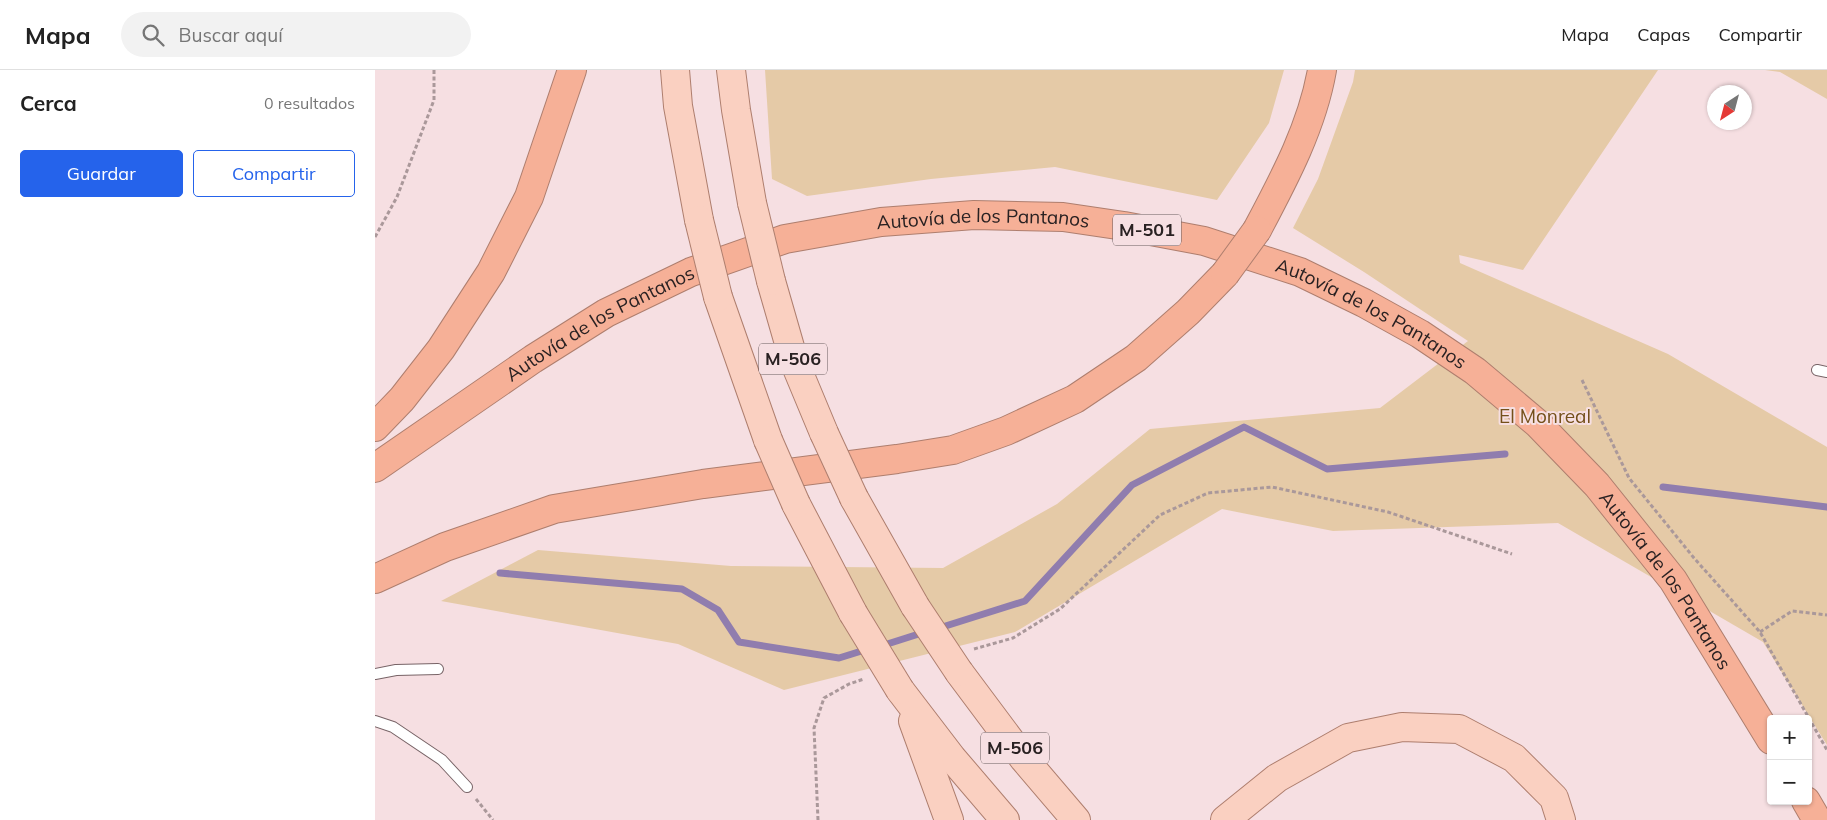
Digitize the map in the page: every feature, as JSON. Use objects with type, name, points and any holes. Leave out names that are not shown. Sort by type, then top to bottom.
[{"type":"highway","points":[[375,427],[402,398],[441,348],[491,272],[529,197],[572,70]]},
{"type":"highway","points":[[375,579],[445,547],[554,509],[703,484],[953,450],[1006,431],[1075,399],[1136,358],[1188,312],[1225,274],[1257,230],[1283,182],[1303,136],[1322,70]]},
{"type":"highway","name":"Autovía de los Pantanos","points":[[375,468],[533,359],[607,313],[691,272],[785,239],[881,222],[974,215],[1063,216],[1204,241],[1300,272],[1364,303],[1420,334],[1475,370],[1537,424],[1597,485],[1673,580],[1767,733]]},
{"type":"highway","points":[[1808,805],[1817,820]]},
{"type":"main road","name":"M-506","points":[[675,70],[679,106],[699,220],[718,297],[768,440],[796,504],[853,613],[900,690],[1005,820]]},
{"type":"main road","name":"M-506","points":[[731,70],[735,110],[752,203],[771,281],[794,361],[824,433],[854,498],[915,606],[962,662],[1024,759],[1076,820]]},
{"type":"main road","points":[[900,690],[949,820]]},
{"type":"main road","points":[[1225,820],[1277,778],[1348,738],[1402,727],[1459,729],[1514,758],[1554,798],[1561,820]]},
{"type":"lane","points":[[375,674],[396,670],[438,669]]},
{"type":"lane","points":[[375,721],[393,727],[442,760],[467,787]]},
{"type":"path","points":[[375,237],[397,197],[434,100],[434,70]]},
{"type":"path","points":[[1581,380],[1629,478],[1694,558],[1760,632],[1827,750]]},
{"type":"path","points":[[962,662],[1013,638],[1059,609],[1160,515],[1208,493],[1272,487],[1388,512],[1512,554]]},
{"type":"path","points":[[1760,632],[1792,611],[1827,615]]},
{"type":"path","points":[[818,820],[814,728],[824,698],[849,684],[869,678]]},
{"type":"path","points":[[467,787],[493,820]]},
{"type":"green space","points":[[765,70],[1284,70],[1269,123],[1217,200],[1055,167],[931,179],[807,196],[772,179]]},
{"type":"green space","name":"El Monreal","points":[[1355,70],[1658,70],[1523,270],[1459,255],[1460,263],[1668,354],[1827,447],[1827,745],[1812,721],[1812,715],[1808,715],[1763,642],[1558,523],[1333,531],[1222,509],[1015,632],[784,690],[678,644],[441,601],[538,550],[731,566],[943,568],[1057,504],[1150,429],[1380,408],[1468,341],[1364,272],[1293,228],[1318,179],[1353,82]]},
{"type":"green space","points":[[1765,70],[1827,70],[1827,99],[1780,72]]},
{"type":"waterway","points":[[936,629],[1025,601],[1132,485],[1244,427],[1327,469],[1505,454]]},
{"type":"waterway","points":[[1663,487],[1827,507]]},
{"type":"waterway","points":[[500,573],[682,589],[718,610],[739,642],[839,658],[868,649]]},
{"type":"waterway","points":[[881,646],[925,632]]}]
